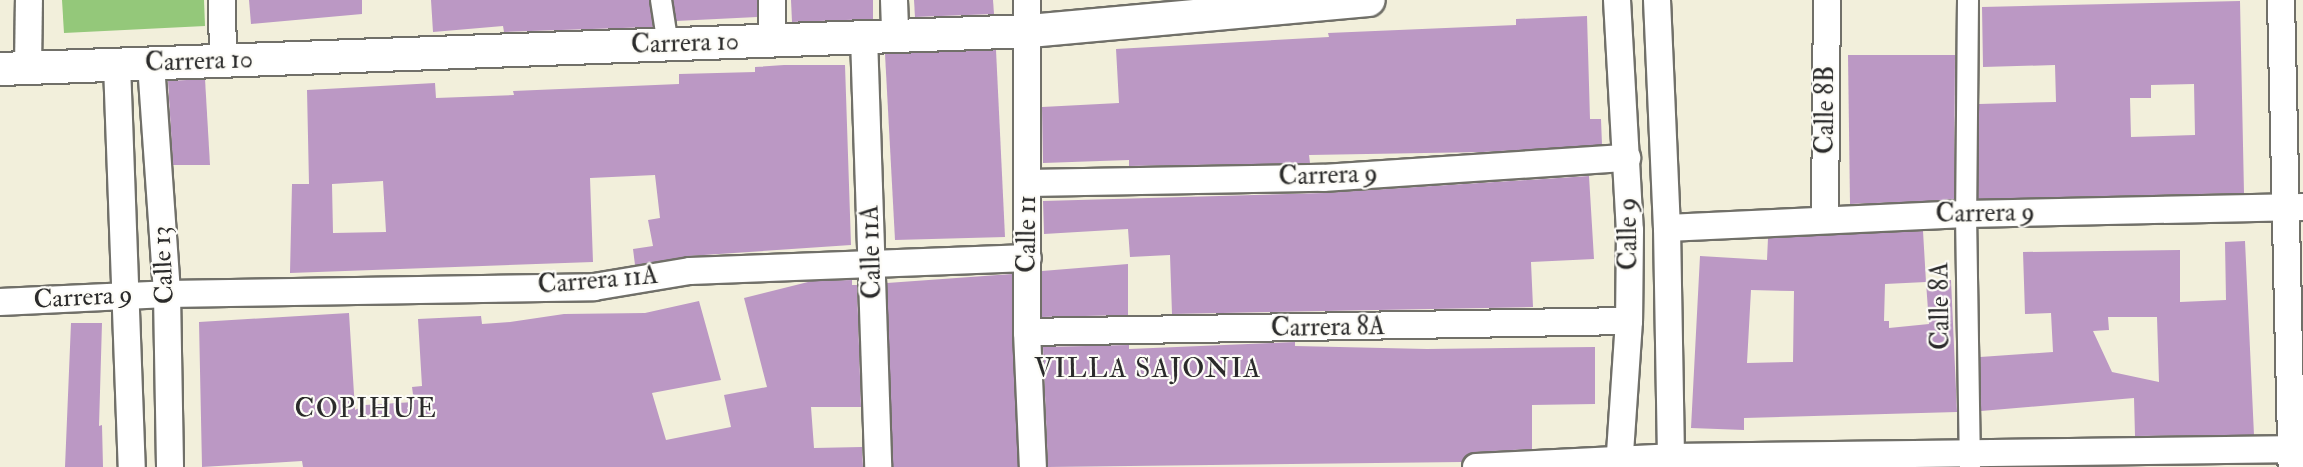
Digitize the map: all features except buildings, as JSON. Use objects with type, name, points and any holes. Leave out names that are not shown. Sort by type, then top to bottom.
[{"type":"street","points":[[14,68],[28,0]]},
{"type":"street","points":[[222,0],[223,61]]},
{"type":"street","points":[[661,0],[668,45]]},
{"type":"street","points":[[772,0],[772,41]]},
{"type":"street","points":[[894,0],[895,36]]},
{"type":"street","name":"Calle 11","points":[[1027,0],[1029,31],[1027,332],[1034,467]]},
{"type":"street","name":"Carrera 10","points":[[14,68],[1029,31],[1159,9],[1369,0]]},
{"type":"street","name":"Calle 9","points":[[1617,0],[1627,158],[1629,321],[1619,464]]},
{"type":"street","name":"Calle 9","points":[[1657,0],[1667,228],[1671,462]]},
{"type":"street","name":"Calle 8B","points":[[1826,219],[1827,0]]},
{"type":"street","name":"Calle 8A","points":[[1968,0],[1966,214],[1970,460]]},
{"type":"street","points":[[1476,467],[1671,462],[2295,455],[2294,207],[2281,0]]},
{"type":"street","name":"Calle 11A","points":[[864,37],[878,467]]},
{"type":"street","name":"Calle 13","points":[[151,64],[167,294],[170,467]]},
{"type":"street","name":"Calle 13","points":[[117,65],[132,467]]},
{"type":"street","name":"Carrera 9","points":[[1028,183],[1323,178],[1627,158]]},
{"type":"street","name":"Carrera 9","points":[[1667,228],[1966,214],[2294,207]]},
{"type":"street","name":"Carrera 11A","points":[[167,294],[594,287],[690,271],[1028,258]]},
{"type":"street","name":"Carrera 9","points":[[0,302],[167,294]]},
{"type":"street","name":"Carrera 8A","points":[[1027,332],[1629,321]]},
{"type":"green space","points":[[62,0],[204,0],[205,26],[64,33]]},
{"type":"district","name":"VILLA SAJONIA","points":[[1148,369]]},
{"type":"district","name":"COPIHUE","points":[[366,409]]}]
